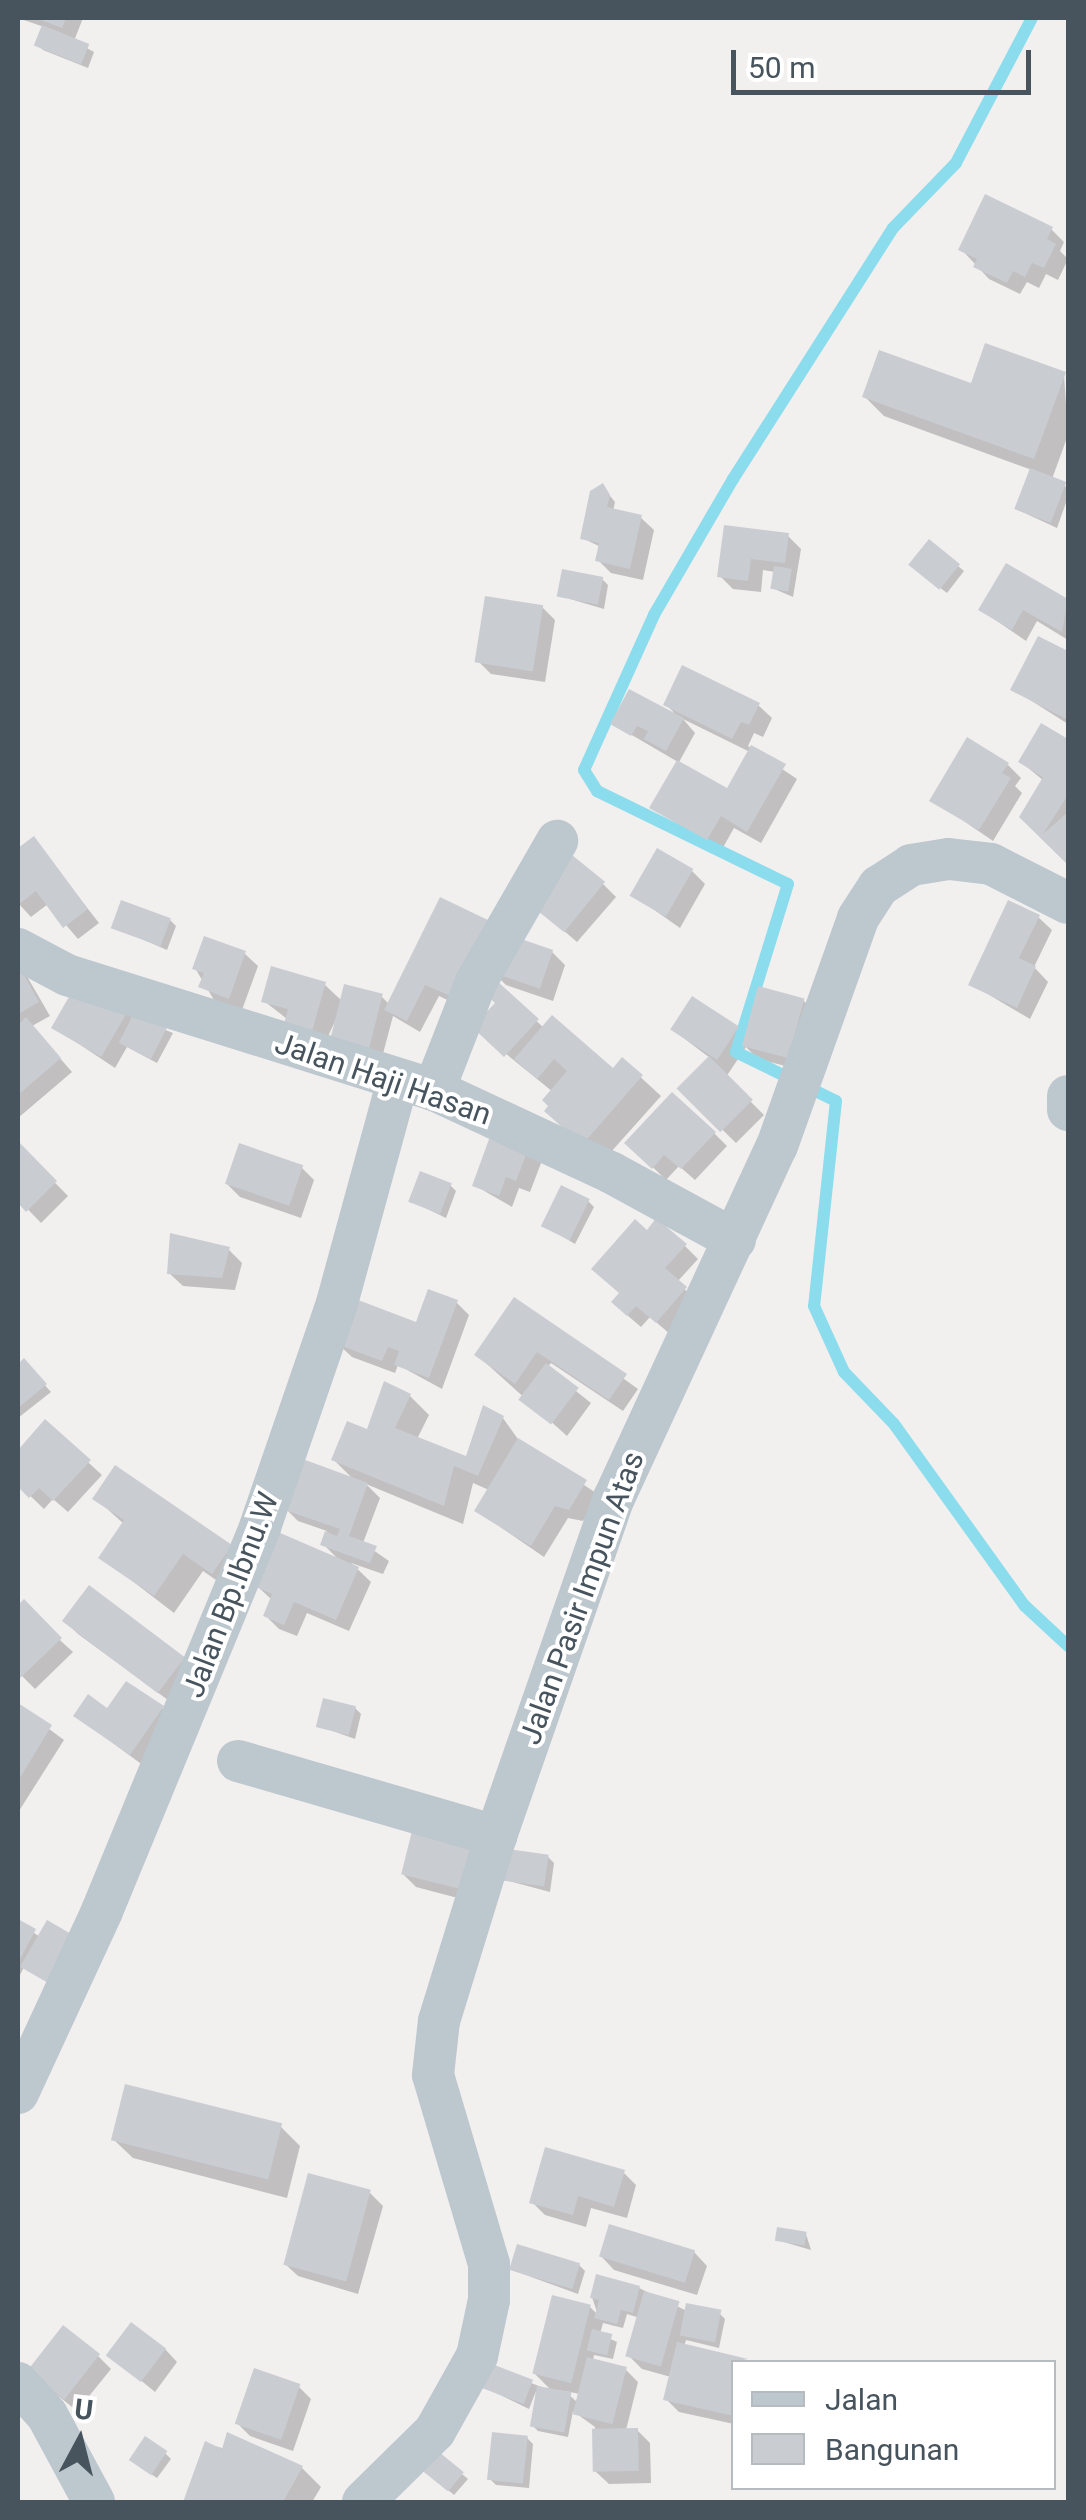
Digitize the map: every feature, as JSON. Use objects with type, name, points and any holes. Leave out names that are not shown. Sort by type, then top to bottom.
[{"type":"street","name":"Jalan Bp.Ibnu.W","points":[[18,2093],[102,1912],[260,1527],[416,1085],[558,841]]},
{"type":"street","name":"Jalan Pasir Impun Atas","points":[[363,2502],[435,2432],[476,2356],[490,2300],[489,2264],[433,2075],[439,2021],[496,1836],[614,1498],[736,1240],[858,918],[879,886],[911,864],[949,859],[991,864],[1068,904]]},
{"type":"street","name":"Jalan Haji Hasan","points":[[18,949],[68,975],[416,1085],[612,1173],[736,1240]]},
{"type":"street","points":[[1068,1096],[1068,1110]]},
{"type":"street","points":[[238,1760],[496,1836]]},
{"type":"street","points":[[18,2383],[47,2415],[94,2502]]},
{"type":"building","points":[[36,18],[66,18],[62,28]]},
{"type":"building","points":[[42,25],[89,44],[81,65],[34,45]]},
{"type":"building","points":[[985,194],[1053,227],[1047,239],[1056,244],[1044,268],[1032,263],[1025,277],[1013,271],[1007,283],[973,267],[977,259],[958,250]]},
{"type":"building","points":[[985,343],[1066,372],[1034,459],[862,397],[879,350],[971,383]]},
{"type":"building","points":[[1030,468],[1066,482],[1051,523],[1014,509]]},
{"type":"building","points":[[603,483],[610,495],[607,507],[642,515],[630,569],[595,561],[599,543],[580,539],[590,491]]},
{"type":"building","points":[[724,525],[789,533],[785,563],[751,559],[748,581],[717,577]]},
{"type":"building","points":[[929,539],[960,564],[939,590],[908,565]]},
{"type":"building","points":[[1006,563],[1068,599],[1062,632],[1023,610],[1012,630],[978,610]]},
{"type":"building","points":[[774,566],[792,569],[788,592],[770,589]]},
{"type":"building","points":[[562,569],[603,577],[598,604],[557,596]]},
{"type":"building","points":[[485,596],[543,605],[533,671],[475,662]]},
{"type":"building","points":[[1038,636],[1068,651],[1068,720],[1010,690]]},
{"type":"building","points":[[682,665],[760,703],[749,725],[741,722],[732,739],[663,705]]},
{"type":"building","points":[[629,689],[684,718],[666,751],[644,739],[648,731],[637,726],[631,736],[610,724]]},
{"type":"building","points":[[1041,723],[1068,739],[1068,795],[1043,834],[1068,812],[1068,865],[1019,817],[1043,777],[1018,762]]},
{"type":"building","points":[[967,737],[1009,763],[1002,773],[1011,778],[979,830],[929,801]]},
{"type":"building","points":[[751,745],[786,764],[747,832],[721,816],[707,840],[649,808],[677,760],[727,788]]},
{"type":"building","points":[[34,836],[88,909],[63,928],[36,891],[18,905],[18,848]]},
{"type":"building","points":[[657,848],[693,869],[666,917],[630,896]]},
{"type":"building","points":[[567,851],[605,882],[564,932],[526,902]]},
{"type":"building","points":[[440,897],[490,921],[453,997],[425,985],[407,1021],[384,1010]]},
{"type":"building","points":[[121,900],[171,918],[161,946],[111,928]]},
{"type":"building","points":[[1008,900],[1040,915],[1019,958],[1036,966],[1017,1008],[968,985]]},
{"type":"building","points":[[504,933],[553,950],[540,989],[491,972]]},
{"type":"building","points":[[204,936],[246,951],[229,999],[198,987],[204,973],[192,969]]},
{"type":"building","points":[[18,964],[39,1002],[18,1014]]},
{"type":"building","points":[[271,966],[326,982],[311,1035],[283,1028],[288,1009],[261,1002]]},
{"type":"building","points":[[488,973],[539,1019],[504,1057],[472,1027],[495,1003],[476,985]]},
{"type":"building","points":[[77,983],[127,1012],[101,1057],[51,1028]]},
{"type":"building","points":[[344,984],[383,994],[368,1053],[329,1043]]},
{"type":"building","points":[[758,986],[804,998],[788,1058],[742,1046]]},
{"type":"building","points":[[692,996],[739,1026],[717,1060],[670,1030]]},
{"type":"building","points":[[136,1009],[168,1025],[151,1059],[119,1043]]},
{"type":"building","points":[[552,1015],[613,1068],[622,1057],[643,1075],[582,1145],[544,1111],[548,1106],[542,1100],[567,1071],[554,1059],[537,1079],[514,1059]]},
{"type":"building","points":[[26,1017],[61,1058],[18,1095],[18,1025]]},
{"type":"building","points":[[709,1056],[753,1100],[720,1132],[676,1089]]},
{"type":"building","points":[[672,1092],[716,1132],[681,1169],[664,1155],[652,1169],[624,1143]]},
{"type":"building","points":[[493,1128],[531,1142],[516,1181],[506,1177],[499,1196],[472,1186]]},
{"type":"building","points":[[18,1141],[57,1181],[26,1212],[18,1203]]},
{"type":"building","points":[[239,1143],[303,1165],[289,1206],[225,1184]]},
{"type":"building","points":[[420,1171],[452,1183],[440,1214],[408,1202]]},
{"type":"building","points":[[561,1185],[590,1199],[570,1240],[541,1226]]},
{"type":"building","points":[[656,1218],[687,1244],[665,1268],[687,1287],[656,1323],[636,1306],[627,1316],[611,1302],[619,1293],[591,1269],[635,1219],[647,1230]]},
{"type":"building","points":[[170,1233],[230,1247],[222,1278],[167,1274]]},
{"type":"building","points":[[428,1289],[458,1300],[429,1378],[394,1365],[399,1351],[388,1347],[382,1361],[336,1344],[353,1298],[416,1322]]},
{"type":"building","points":[[514,1297],[627,1374],[609,1400],[537,1352],[515,1384],[474,1355]]},
{"type":"building","points":[[24,1358],[47,1384],[18,1408],[18,1364]]},
{"type":"building","points":[[546,1363],[579,1388],[551,1424],[518,1400]]},
{"type":"building","points":[[384,1381],[411,1394],[395,1428],[466,1456],[483,1405],[504,1416],[478,1476],[454,1466],[444,1506],[331,1460],[347,1421],[367,1429]]},
{"type":"building","points":[[45,1419],[91,1460],[53,1501],[39,1488],[29,1498],[18,1487],[18,1450]]},
{"type":"building","points":[[518,1438],[587,1480],[569,1510],[555,1506],[531,1546],[474,1511]]},
{"type":"building","points":[[300,1458],[368,1483],[349,1536],[377,1546],[370,1563],[320,1545],[325,1531],[337,1536],[340,1529],[282,1509]]},
{"type":"building","points":[[115,1465],[232,1545],[212,1574],[183,1554],[154,1596],[98,1558],[124,1520],[92,1499]]},
{"type":"building","points":[[278,1532],[359,1567],[336,1620],[294,1602],[284,1625],[263,1616],[272,1594],[254,1586]]},
{"type":"building","points":[[89,1585],[185,1657],[158,1693],[62,1621]]},
{"type":"building","points":[[24,1599],[62,1638],[20,1678],[18,1605]]},
{"type":"building","points":[[126,1681],[164,1706],[130,1755],[73,1716],[88,1694],[107,1708]]},
{"type":"building","points":[[323,1698],[356,1706],[349,1735],[316,1727]]},
{"type":"building","points":[[18,1703],[52,1725],[18,1781]]},
{"type":"building","points":[[415,1819],[475,1834],[461,1889],[401,1874]]},
{"type":"building","points":[[508,1849],[549,1855],[544,1886],[504,1881]]},
{"type":"building","points":[[18,1919],[36,1929],[18,1963]]},
{"type":"building","points":[[47,1920],[75,1936],[48,1983],[20,1967]]},
{"type":"building","points":[[125,2084],[282,2123],[268,2179],[111,2140]]},
{"type":"building","points":[[545,2147],[625,2170],[614,2207],[578,2196],[573,2215],[529,2203]]},
{"type":"building","points":[[308,2173],[371,2190],[346,2282],[283,2265]]},
{"type":"building","points":[[609,2224],[695,2250],[685,2283],[599,2257]]},
{"type":"building","points":[[777,2227],[807,2232],[804,2246],[775,2241]]},
{"type":"building","points":[[517,2244],[580,2263],[572,2289],[509,2270]]},
{"type":"building","points":[[596,2274],[640,2286],[633,2313],[621,2310],[617,2324],[594,2318],[599,2300],[590,2298]]},
{"type":"building","points":[[644,2291],[680,2301],[661,2367],[625,2356]]},
{"type":"building","points":[[552,2295],[591,2305],[571,2383],[532,2374]]},
{"type":"building","points":[[686,2303],[721,2310],[715,2342],[680,2335]]},
{"type":"building","points":[[131,2322],[166,2348],[141,2382],[106,2356]]},
{"type":"building","points":[[63,2325],[100,2354],[64,2400],[27,2371]]},
{"type":"building","points":[[592,2329],[612,2334],[607,2355],[587,2350]]},
{"type":"building","points":[[677,2342],[748,2359],[731,2360],[731,2415],[663,2400]]},
{"type":"building","points":[[587,2357],[627,2367],[613,2424],[573,2414]]},
{"type":"building","points":[[492,2364],[533,2380],[524,2404],[483,2388]]},
{"type":"building","points":[[254,2368],[300,2384],[281,2440],[235,2424]]},
{"type":"building","points":[[537,2386],[571,2392],[564,2432],[530,2426]]},
{"type":"building","points":[[638,2428],[639,2471],[593,2472],[592,2429]]},
{"type":"building","points":[[227,2432],[303,2466],[283,2502],[183,2502],[205,2441],[222,2449]]},
{"type":"building","points":[[492,2432],[528,2436],[523,2484],[487,2480]]},
{"type":"building","points":[[145,2436],[167,2451],[151,2475],[129,2460]]},
{"type":"building","points":[[439,2452],[464,2472],[448,2492],[423,2471]]},
{"type":"waterway","points":[[1032,18],[956,163],[893,228],[733,479],[654,615],[584,770],[597,791],[788,884],[736,1052],[836,1101],[814,1306],[844,1372],[894,1424],[1025,1606],[1068,1646]]}]
